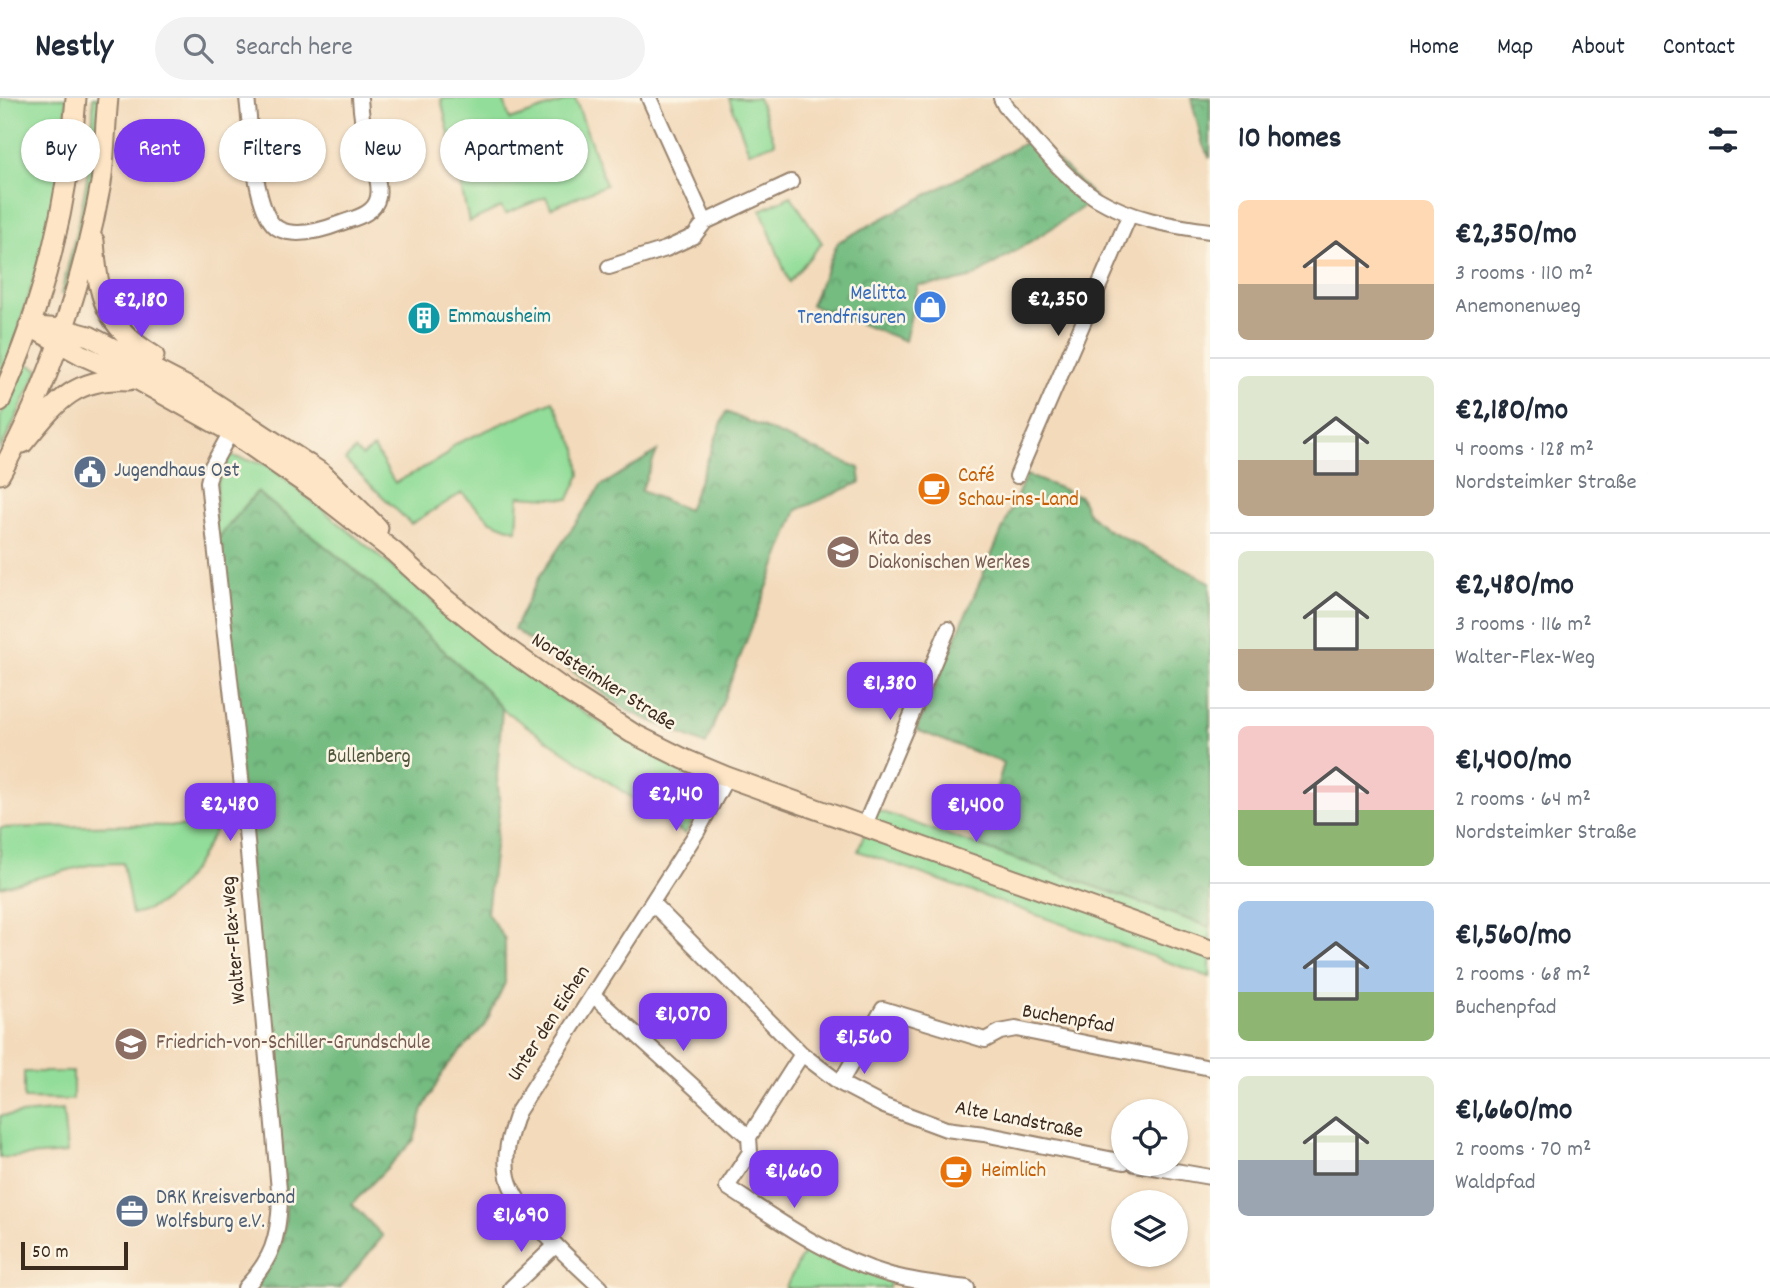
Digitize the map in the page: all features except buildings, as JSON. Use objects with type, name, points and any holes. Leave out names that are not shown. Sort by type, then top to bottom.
[{"type":"street","points":[[0,401],[29,326],[53,243],[67,174],[76,98]]},
{"type":"street","points":[[3,470],[51,365],[92,225],[101,180],[108,98]]},
{"type":"street","points":[[247,98],[259,200],[265,217],[278,229],[298,234],[339,224],[371,211],[378,200],[379,186],[368,151],[360,98]]},
{"type":"street","points":[[649,98],[705,222]]},
{"type":"street","points":[[1000,98],[1065,173],[1096,198],[1130,214],[1167,226],[1210,231]]},
{"type":"street","points":[[609,267],[666,249],[694,236],[705,222],[791,183]]},
{"type":"street","points":[[1017,475],[1130,214]]},
{"type":"street","points":[[92,225],[96,271],[103,305],[117,326],[137,346],[168,365],[201,394]]},
{"type":"street","name":"Nordsteimker Straße","points":[[29,326],[60,336],[138,380],[235,425],[323,474],[374,523],[394,552],[445,599],[502,646],[632,733],[727,777],[1210,950]]},
{"type":"street","name":"Nordsteimker Straße","points":[[60,336],[89,336],[201,394],[235,425]]},
{"type":"street","points":[[3,470],[44,416],[67,393],[93,381],[138,380]]},
{"type":"street","name":"Walter-Flex-Weg","points":[[235,425],[212,466],[208,482],[242,787],[280,1200],[279,1227],[274,1250],[258,1274],[244,1288]]},
{"type":"street","points":[[864,827],[948,629]]},
{"type":"street","name":"Unter den Eichen","points":[[601,1288],[556,1245],[523,1207],[508,1177],[507,1141],[517,1113],[697,832],[727,777]]},
{"type":"street","name":"Alte Landstraße","points":[[652,903],[802,1054],[840,1083],[884,1106],[946,1129],[1111,1159]]},
{"type":"street","points":[[593,995],[749,1137]]},
{"type":"street","name":"Buchenpfad","points":[[840,1083],[883,1009],[985,1040],[1000,1032],[1016,1029],[1210,1068]]},
{"type":"street","points":[[802,1054],[749,1137],[750,1152],[727,1187],[810,1241],[862,1266],[891,1276],[967,1288]]},
{"type":"street","points":[[1188,1173],[1210,1177]]},
{"type":"street","points":[[511,1288],[556,1245]]},
{"type":"green space","points":[[0,98],[67,98],[66,119],[21,119],[21,182],[59,182],[54,211],[12,352],[0,378]]},
{"type":"green space","points":[[93,98],[100,98],[98,119],[93,119]]},
{"type":"green space","points":[[503,98],[510,119],[446,119],[441,99]]},
{"type":"green space","points":[[575,98],[582,119],[513,119]]},
{"type":"green space","points":[[729,98],[758,98],[775,143],[749,152]]},
{"type":"green space","points":[[1191,98],[1210,98],[1210,158],[1203,145]]},
{"type":"green space","points":[[588,134],[606,185],[551,208],[546,197],[505,214],[501,207],[469,222],[460,182],[588,182]]},
{"type":"green space","points":[[1034,138],[1096,198],[973,277],[949,283],[918,285],[905,341],[811,305],[838,242]]},
{"type":"green space","points":[[86,182],[92,182],[64,295],[61,294]]},
{"type":"green space","points":[[791,196],[822,243],[789,282],[761,210]]},
{"type":"green space","points":[[24,363],[39,369],[0,451],[0,417]]},
{"type":"green space","points":[[553,401],[577,449],[580,475],[569,499],[519,496],[517,531],[491,521],[462,493],[411,524],[345,460],[355,450],[362,456],[374,448],[395,483],[447,455],[453,445]]},
{"type":"green space","points":[[726,412],[859,468],[861,482],[797,510],[706,745],[628,711],[514,629],[539,577],[601,486],[657,451],[641,491],[688,510]]},
{"type":"green space","points":[[230,456],[268,465],[473,633],[565,701],[710,790],[685,834],[502,709],[486,690],[371,583],[257,492],[215,542],[217,483]]},
{"type":"green space","points":[[1026,475],[1080,496],[1088,513],[1106,529],[1210,582],[1210,927],[979,846],[1004,763],[916,730]]},
{"type":"green space","name":"Bullenberg","points":[[257,492],[371,583],[486,690],[502,709],[497,777],[500,806],[487,913],[505,939],[505,983],[485,1025],[446,1067],[423,1109],[414,1140],[352,1204],[383,1236],[340,1288],[253,1288],[270,1268],[280,1248],[285,1226],[286,1200],[215,542]]},
{"type":"green space","points":[[874,809],[1210,927],[1210,977],[858,851]]},
{"type":"green space","points":[[131,825],[217,827],[193,868],[174,892],[162,902],[132,914],[123,863],[93,864],[0,887],[0,828]]},
{"type":"green space","points":[[24,1072],[73,1072],[73,1100],[24,1099]]},
{"type":"green space","points":[[63,1110],[67,1153],[0,1158],[0,1116]]},
{"type":"green space","points":[[810,1241],[891,1276],[889,1288],[785,1288]]},
{"type":"place","name":"Melitta Trendfrisuren","points":[[930,307]]},
{"type":"place","name":"Emmausheim","points":[[424,318]]},
{"type":"place","name":"Jugendhaus Ost","points":[[90,472]]},
{"type":"place","name":"Café Schau-ins-Land","points":[[934,489]]},
{"type":"place","name":"Kita des Diakonischen Werkes","points":[[843,552]]},
{"type":"place","name":"Friedrich-von-Schiller-Grundschule","points":[[131,1044]]},
{"type":"place","name":"Heimlich","points":[[956,1172]]},
{"type":"place","name":"DRK Kreisverband Wolfsburg e.V.","points":[[132,1211]]}]
